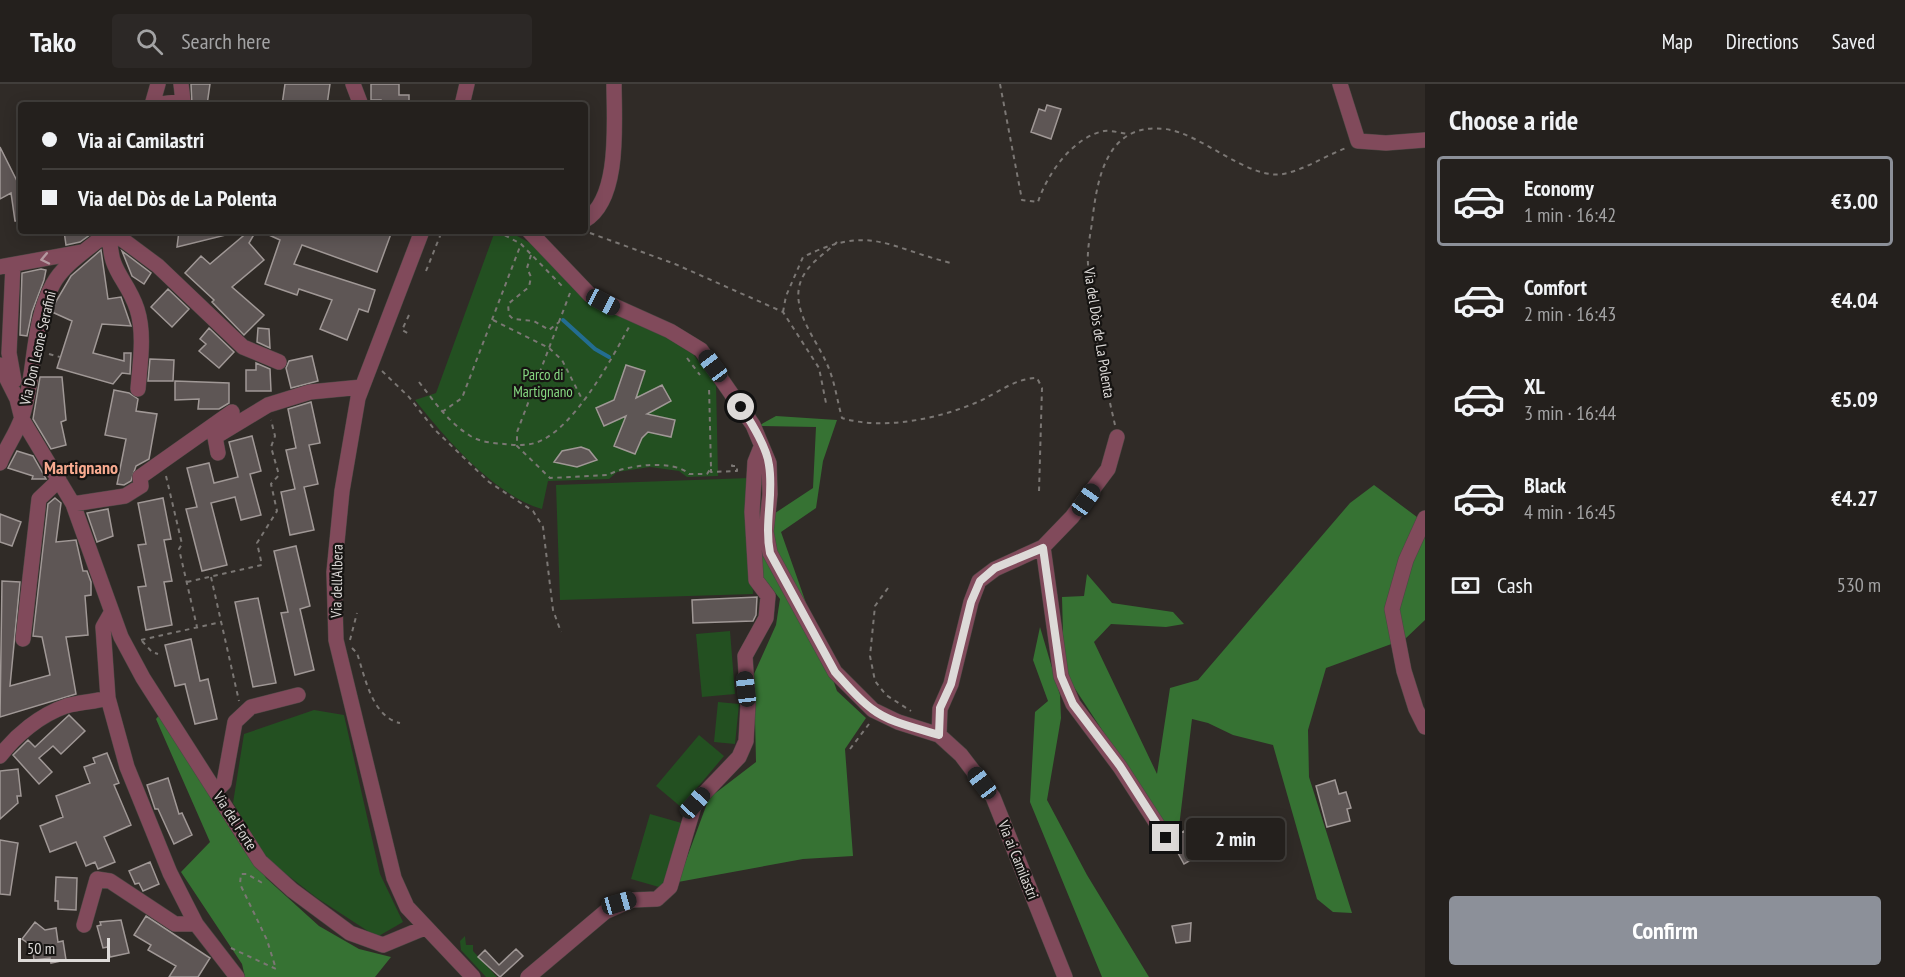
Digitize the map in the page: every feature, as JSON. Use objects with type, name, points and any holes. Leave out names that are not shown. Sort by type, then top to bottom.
[{"type":"street","points":[[154,102],[158,84]]},
{"type":"street","points":[[176,102],[183,101],[181,84]]},
{"type":"street","points":[[353,84],[360,102]]},
{"type":"street","points":[[463,102],[467,84]]},
{"type":"street","points":[[588,217],[593,213],[608,183],[615,134],[614,84]]},
{"type":"street","points":[[1340,84],[1358,141],[1386,143],[1425,141]]},
{"type":"street","name":"Via Don Leone Serafini","points":[[0,462],[22,419],[43,311],[53,283],[70,262],[89,250],[107,234]]},
{"type":"street","points":[[110,234],[109,253],[137,308],[141,351],[138,389]]},
{"type":"street","points":[[114,234],[158,266],[243,347],[279,362]]},
{"type":"street","name":"Via dell'Albera","points":[[421,234],[362,387],[342,491],[334,572],[336,640],[393,878],[407,907],[424,928],[472,977]]},
{"type":"street","name":"Via ai Camilastri","points":[[525,238],[590,295],[670,331],[701,350],[753,425],[769,464],[770,494],[766,532],[770,553],[835,672],[877,712],[898,722],[939,735],[961,755],[993,797],[1065,977]]},
{"type":"street","points":[[17,399],[9,353],[7,266],[89,250]]},
{"type":"street","points":[[0,365],[17,399]]},
{"type":"street","points":[[218,453],[215,437],[268,405],[310,392],[362,387]]},
{"type":"street","name":"Via del Forte","points":[[17,399],[22,419],[73,504],[111,613],[143,678],[260,861],[292,890],[350,933],[383,945],[424,928]]},
{"type":"street","points":[[73,504],[125,496],[141,486],[140,477],[232,412]]},
{"type":"street","points":[[939,735],[940,708],[951,684],[971,602],[980,581],[995,568],[1043,548],[1072,517],[1108,469],[1117,437]]},
{"type":"street","points":[[528,977],[604,912],[632,900],[657,899],[670,887],[695,803],[739,757],[746,741],[748,705],[745,656],[766,618],[768,596],[756,580],[753,535],[754,462],[761,447]]},
{"type":"street","points":[[23,639],[39,499],[59,480]]},
{"type":"street","points":[[1425,518],[1406,560],[1392,609],[1404,671],[1416,709],[1425,727]]},
{"type":"street","points":[[1043,548],[1061,676],[1073,704],[1120,766],[1166,838]]},
{"type":"street","points":[[111,613],[103,627],[108,698],[127,767],[170,873],[196,924],[237,977]]},
{"type":"street","points":[[216,792],[224,783],[235,722],[251,708],[298,695]]},
{"type":"street","points":[[0,756],[22,732],[41,719],[67,706],[108,698]]},
{"type":"street","points":[[84,925],[97,879],[110,881],[175,924],[196,924]]},
{"type":"path","points":[[1000,84],[1022,200],[1038,202],[1046,181],[1063,159],[1089,136],[1107,130],[1128,134],[1143,130],[1165,129],[1188,136],[1252,169],[1281,174],[1306,166],[1358,141]]},
{"type":"path","name":"Via del Dòs de La Polenta","points":[[1117,437],[1102,367],[1088,261],[1095,200],[1104,164],[1118,142],[1128,134]]},
{"type":"path","points":[[588,232],[675,264],[783,312],[819,368],[826,403]]},
{"type":"path","points":[[426,271],[444,234]]},
{"type":"path","points":[[509,234],[525,238]]},
{"type":"path","points":[[525,238],[531,255],[555,282],[579,298]]},
{"type":"path","points":[[442,412],[462,398],[525,238]]},
{"type":"path","points":[[783,312],[786,296],[803,257],[837,242],[877,239],[915,254],[951,263]]},
{"type":"path","points":[[837,242],[806,271],[799,306],[806,326],[836,386],[842,418],[858,423],[946,415],[1004,390],[1024,378],[1037,378],[1042,388],[1038,492]]},
{"type":"path","points":[[531,255],[527,268],[531,277],[530,287],[508,304],[509,315],[513,319],[534,321],[549,330],[559,322]]},
{"type":"path","points":[[570,293],[516,432],[517,446],[550,478],[608,475],[616,470],[650,465],[685,470],[689,474],[707,474],[711,468]]},
{"type":"path","points":[[409,315],[402,330],[409,334]]},
{"type":"path","points":[[492,320],[549,348],[562,360],[584,400]]},
{"type":"path","points":[[621,323],[638,331]]},
{"type":"path","points":[[419,382],[442,412],[469,435],[486,442],[517,446],[537,442],[575,412],[629,327]]},
{"type":"path","points":[[682,353],[702,377]]},
{"type":"path","points":[[50,354],[60,357]]},
{"type":"path","points":[[371,361],[409,397],[434,429],[489,482],[533,511],[543,527],[553,610],[561,633]]},
{"type":"path","points":[[709,385],[711,472],[738,471],[737,466],[732,466],[732,461]]},
{"type":"path","points":[[187,582],[262,565],[257,543],[277,511],[271,484],[279,475],[271,447],[276,436],[268,405]]},
{"type":"path","points":[[165,471],[182,544],[179,549],[197,627]]},
{"type":"path","points":[[211,577],[243,715]]},
{"type":"path","points":[[888,588],[875,606],[870,656],[875,681],[885,695],[912,711]]},
{"type":"path","points":[[350,646],[357,613]]},
{"type":"path","points":[[158,654],[152,652],[141,640],[221,622]]},
{"type":"path","points":[[345,642],[357,653],[374,703],[389,721],[400,723]]},
{"type":"path","points":[[850,749],[877,712]]},
{"type":"path","points":[[227,946],[276,969],[267,940],[240,884],[241,874],[247,874],[265,885]]},
{"type":"green space","name":"Parco di Martignano","points":[[494,234],[514,234],[530,243],[566,280],[688,348],[716,383],[718,476],[687,477],[679,471],[650,467],[617,472],[609,479],[548,481],[542,509],[506,491],[472,464],[415,400],[436,393]]},
{"type":"green space","points":[[776,416],[837,420],[823,461],[816,508],[781,532],[837,691],[866,718],[845,749],[853,856],[803,859],[678,882],[709,798],[756,762],[754,674],[776,625],[780,599],[760,573],[757,525],[813,488],[816,427],[758,426]]},
{"type":"green space","points":[[749,478],[753,594],[560,600],[556,485]]},
{"type":"green space","points":[[1374,485],[1425,523],[1425,620],[1405,639],[1326,668],[1308,730],[1309,777],[1352,913],[1333,912],[1317,899],[1273,745],[1233,735],[1208,723],[1192,719],[1179,827],[1169,832],[1064,672],[1062,597],[1084,596],[1087,574],[1112,603],[1173,612],[1184,624],[1166,627],[1111,624],[1094,642],[1157,774],[1170,688],[1198,680],[1350,503]]},
{"type":"green space","points":[[1040,627],[1060,695],[1061,718],[1047,800],[1087,875],[1149,977],[1102,977],[1030,802],[1035,712],[1048,701],[1033,660]]},
{"type":"green space","points":[[730,631],[735,694],[702,697],[696,634]]},
{"type":"green space","points":[[718,702],[739,704],[735,744],[714,742]]},
{"type":"green space","points":[[314,710],[344,715],[380,874],[403,922],[377,937],[317,898],[268,860],[233,803],[244,734]]},
{"type":"green space","points":[[160,714],[266,878],[319,926],[359,949],[391,957],[375,977],[245,977],[242,964],[181,872],[210,842],[156,719]]},
{"type":"green space","points":[[699,735],[724,756],[681,807],[656,786]]},
{"type":"green space","points":[[650,814],[685,824],[666,889],[631,879]]},
{"type":"green space","points":[[465,936],[466,945],[473,945],[473,951],[497,977],[486,977],[461,950],[460,941]]},
{"type":"building","points":[[191,84],[210,84],[207,102],[192,102]]},
{"type":"building","points":[[285,84],[330,84],[327,102],[282,102]]},
{"type":"building","points":[[371,84],[399,84],[399,95],[409,95],[409,102],[371,100]]},
{"type":"building","points":[[1047,105],[1061,109],[1051,139],[1031,132],[1039,109],[1045,111]]},
{"type":"building","points":[[0,147],[18,183],[18,221],[15,221],[11,193],[0,199]]},
{"type":"building","points":[[64,234],[91,234],[80,242],[66,245]]},
{"type":"building","points":[[179,234],[226,234],[226,235],[177,247]]},
{"type":"building","points":[[245,234],[254,234],[249,243],[264,260],[232,287],[264,315],[244,335],[212,302],[214,300],[185,273],[201,256],[210,264]]},
{"type":"building","points":[[267,234],[391,234],[377,272],[302,245],[294,264],[375,290],[368,312],[359,309],[347,340],[320,329],[332,300],[299,289],[297,295],[265,284],[280,240]]},
{"type":"building","points":[[101,250],[108,299],[121,297],[131,326],[102,324],[93,353],[124,361],[124,353],[131,353],[130,374],[122,373],[113,384],[57,368],[72,321],[52,312],[55,303],[71,276]]},
{"type":"building","points":[[122,251],[151,273],[144,284],[132,276]]},
{"type":"building","points":[[46,270],[44,280],[32,312],[27,336],[20,335],[22,273]]},
{"type":"building","points":[[168,289],[189,309],[172,327],[151,307]]},
{"type":"building","points":[[209,328],[234,352],[219,368],[199,351],[206,344],[200,339]]},
{"type":"building","points":[[258,328],[269,329],[270,348],[257,342]]},
{"type":"building","points":[[312,356],[318,381],[291,388],[286,368],[289,361]]},
{"type":"building","points":[[150,359],[174,360],[173,381],[148,381]]},
{"type":"building","points":[[256,363],[270,369],[271,391],[246,391],[246,370],[256,370]]},
{"type":"building","points":[[626,365],[645,371],[636,398],[662,385],[671,401],[647,414],[675,420],[671,437],[648,432],[642,438],[635,454],[614,446],[626,416],[604,426],[596,408],[614,400]]},
{"type":"building","points":[[40,377],[62,377],[66,420],[61,422],[66,445],[51,449],[33,419]]},
{"type":"building","points":[[175,381],[229,383],[229,403],[219,409],[198,409],[199,399],[175,400]]},
{"type":"building","points":[[114,390],[129,393],[138,399],[136,411],[157,414],[149,459],[136,466],[131,481],[124,485],[117,484],[126,439],[105,435]]},
{"type":"building","points":[[311,402],[320,443],[309,445],[318,484],[304,487],[314,530],[290,535],[281,492],[295,489],[286,450],[296,448],[288,409]]},
{"type":"building","points":[[252,436],[261,471],[250,474],[261,515],[241,520],[235,497],[211,503],[227,565],[202,571],[186,509],[197,507],[187,468],[209,463],[214,483],[238,477],[229,442]]},
{"type":"building","points":[[581,447],[589,450],[597,460],[577,467],[554,462],[562,451]]},
{"type":"building","points":[[17,451],[33,456],[46,479],[32,479],[33,476],[8,468]]},
{"type":"building","points":[[55,498],[61,503],[56,542],[76,540],[83,571],[87,571],[91,582],[91,595],[85,596],[88,635],[66,637],[76,694],[0,717],[2,581],[20,582],[10,686],[50,675],[42,637],[33,636],[48,504]]},
{"type":"building","points":[[163,498],[171,539],[164,540],[172,581],[164,582],[172,625],[146,630],[138,587],[146,586],[138,545],[146,544],[138,503]]},
{"type":"building","points":[[108,509],[113,536],[97,542],[87,513]]},
{"type":"building","points":[[0,514],[21,522],[12,546],[0,542]]},
{"type":"building","points":[[296,546],[310,606],[300,609],[314,670],[295,675],[281,613],[288,612],[274,551]]},
{"type":"building","points":[[757,597],[756,615],[753,621],[693,623],[692,600]]},
{"type":"building","points":[[258,598],[276,683],[253,687],[235,602]]},
{"type":"building","points":[[191,639],[200,681],[208,679],[217,719],[195,724],[185,684],[175,686],[165,645]]},
{"type":"building","points":[[69,715],[85,731],[61,754],[53,746],[39,758],[52,772],[39,784],[13,755],[28,740],[35,747]]},
{"type":"building","points":[[107,753],[119,783],[114,785],[131,825],[104,837],[115,862],[98,869],[95,862],[86,866],[76,842],[50,852],[40,826],[63,817],[56,796],[90,783],[84,767],[95,763],[93,758]]},
{"type":"building","points":[[18,769],[21,796],[17,796],[18,803],[0,819],[0,771]]},
{"type":"building","points":[[168,778],[179,814],[182,813],[192,835],[174,844],[158,809],[155,809],[147,785]]},
{"type":"building","points":[[1335,780],[1339,794],[1346,792],[1351,808],[1347,809],[1350,821],[1327,827],[1316,786]]},
{"type":"building","points":[[1184,831],[1198,856],[1184,864],[1173,844],[1175,836]]},
{"type":"building","points":[[0,840],[18,843],[10,895],[0,894]]},
{"type":"building","points":[[150,862],[159,884],[143,891],[139,883],[135,884],[129,871]]},
{"type":"building","points":[[56,877],[77,878],[76,910],[58,909],[58,901],[55,901]]},
{"type":"building","points":[[146,916],[210,958],[198,977],[169,977],[176,966],[148,950],[151,945],[134,935]]},
{"type":"building","points":[[121,920],[129,953],[110,957],[108,947],[103,948],[97,926],[101,925],[100,922]]},
{"type":"building","points":[[35,922],[45,930],[56,928],[58,942],[63,941],[66,960],[51,963],[50,958],[34,960],[32,946],[22,939]]},
{"type":"building","points":[[1191,923],[1190,941],[1176,943],[1172,926]]},
{"type":"building","points":[[516,949],[523,956],[500,977],[478,957],[485,950],[499,965]]},
{"type":"waterway","points":[[563,320],[595,349],[609,357]]},
{"type":"district","name":"Martignano","points":[[81,468]]},
{"type":"route","points":[[741,407],[753,425],[769,464],[770,494],[766,532],[770,553],[783,581],[806,617],[835,672],[873,710],[898,722],[939,735],[940,708],[951,684],[971,602],[980,581],[995,568],[1043,548],[1061,676],[1073,704],[1120,766],[1166,838]]}]
